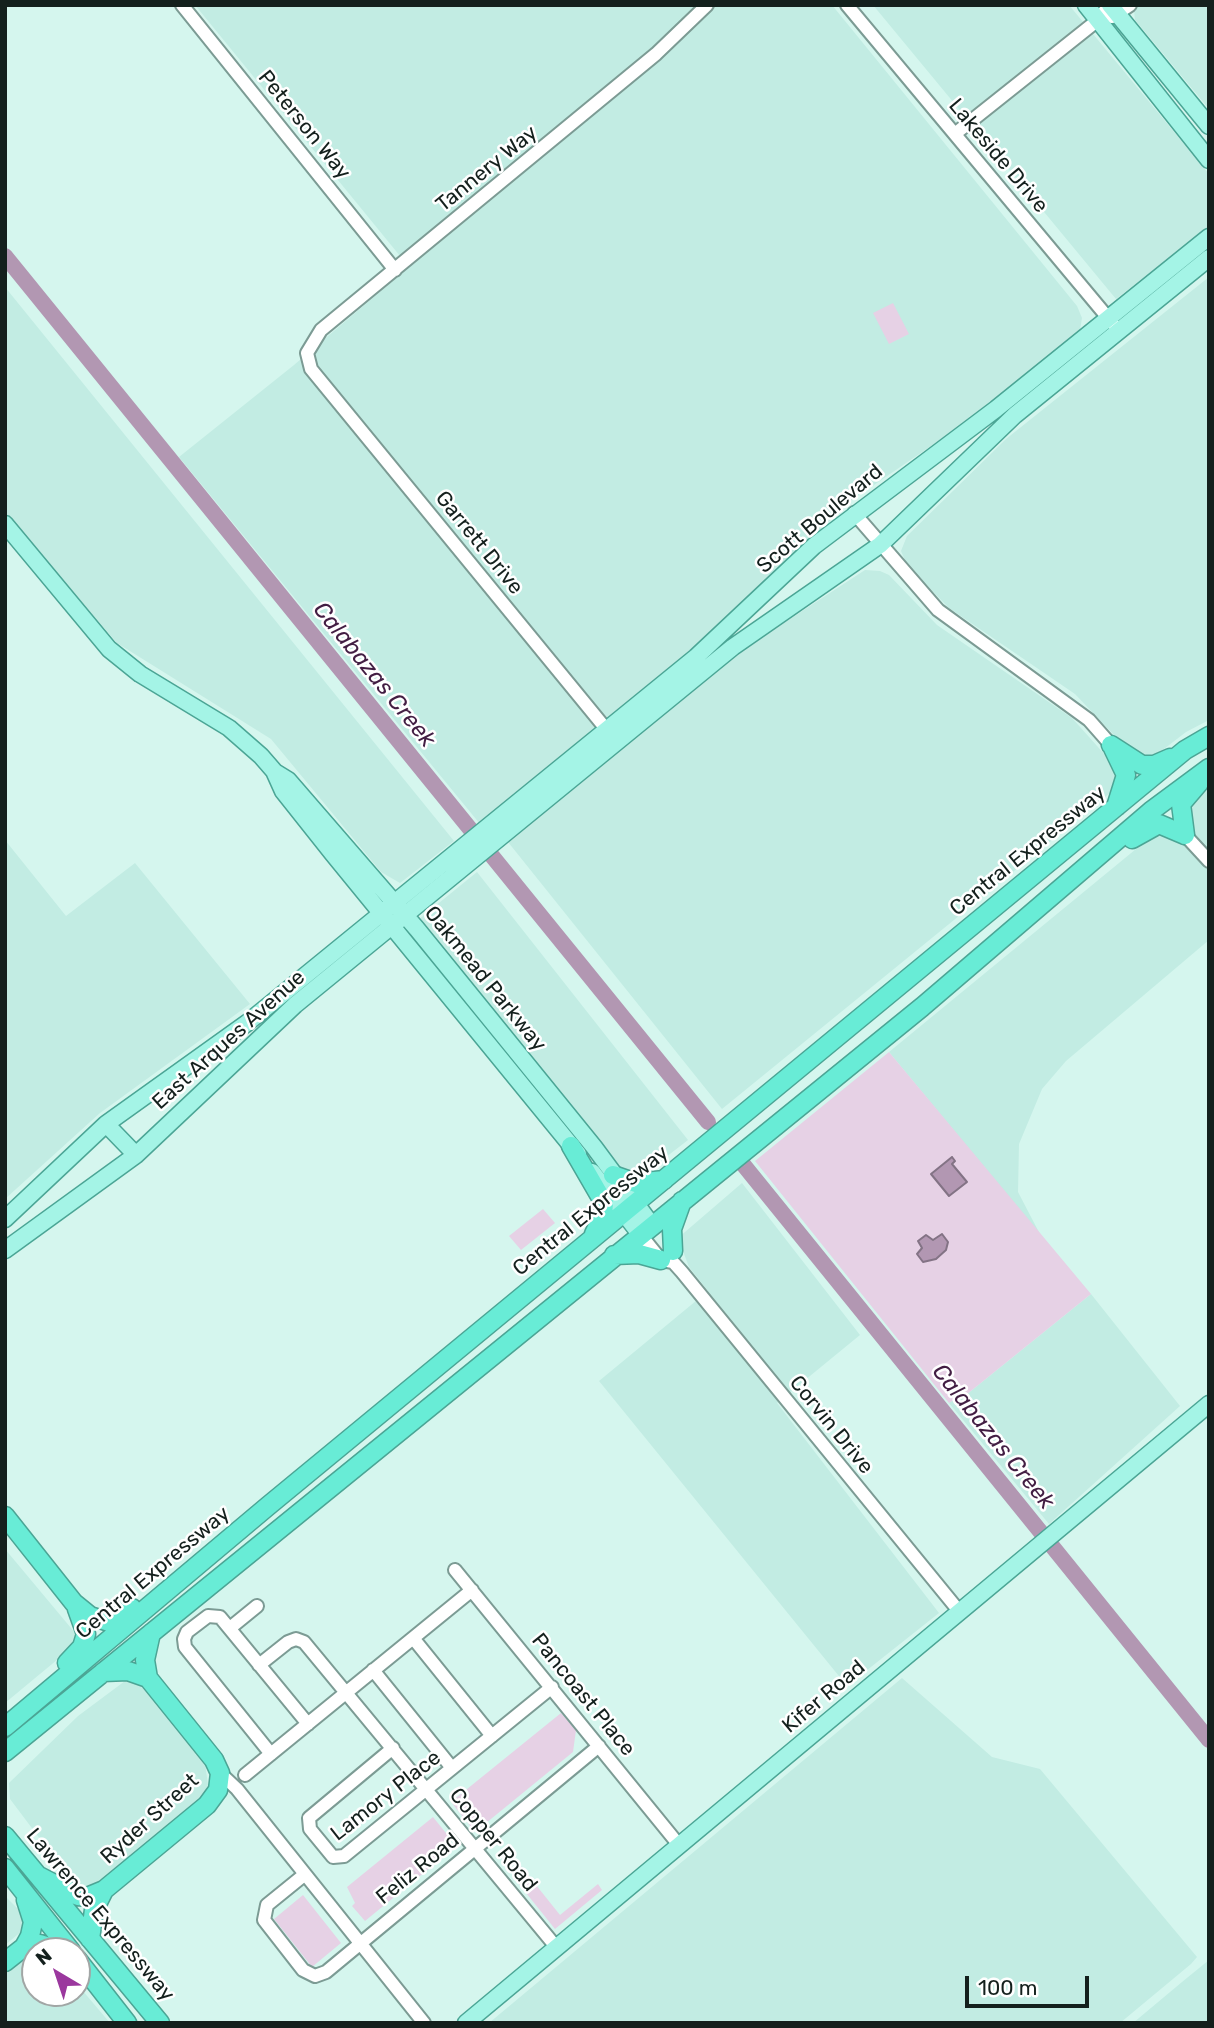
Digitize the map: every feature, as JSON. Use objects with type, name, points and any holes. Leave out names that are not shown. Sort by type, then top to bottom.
[{"type":"highway","name":"Central Expressway","points":[[5,1727],[268,1506],[1185,750],[1209,736]]},
{"type":"highway","points":[[1111,745],[1132,761],[1147,765],[1185,750]]},
{"type":"highway","points":[[1111,745],[1126,775],[1114,810]]},
{"type":"highway","name":"Central Expressway","points":[[5,1752],[911,1016],[1160,804],[1209,768]]},
{"type":"highway","points":[[1185,835],[1181,804],[1209,775]]},
{"type":"highway","points":[[1044,902],[1063,894],[1150,827],[1165,825],[1185,835]]},
{"type":"highway","points":[[571,1146],[604,1203],[603,1215],[591,1240]]},
{"type":"highway","points":[[613,1175],[636,1183],[664,1180]]},
{"type":"highway","points":[[614,1255],[639,1254],[669,1258],[672,1229],[684,1198]]},
{"type":"highway","points":[[5,1516],[74,1603],[95,1620],[109,1622],[116,1620],[240,1520],[268,1506]]},
{"type":"highway","points":[[22,1713],[85,1641],[86,1628],[74,1603]]},
{"type":"highway","points":[[103,1672],[128,1671],[148,1678],[145,1660],[151,1633]]},
{"type":"highway","name":"Ryder Street","points":[[104,1890],[207,1805],[219,1780],[211,1755],[148,1678]]},
{"type":"highway","name":"Lawrence Expressway","points":[[5,1836],[88,1937]]},
{"type":"highway","name":"Lawrence Expressway","points":[[5,1867],[60,1937]]},
{"type":"highway","points":[[38,1876],[78,1896],[87,1897],[104,1890]]},
{"type":"highway","points":[[23,1890],[33,1922],[28,1937]]},
{"type":"highway","points":[[90,1937],[94,1910],[104,1890]]},
{"type":"highway","name":"Lawrence Expressway","points":[[91,1940],[160,2023]]},
{"type":"highway","points":[[5,1962],[21,1949]]},
{"type":"highway","points":[[91,1977],[127,2023]]},
{"type":"main road","points":[[1086,5],[1209,160]]},
{"type":"main road","points":[[1117,8],[1209,126]]},
{"type":"main road","name":"Scott Boulevard","points":[[472,850],[611,736],[731,627],[814,546],[996,409],[1209,237]]},
{"type":"main road","name":"Scott Boulevard","points":[[611,736],[880,545],[1015,415],[1209,258]]},
{"type":"main road","name":"Oakmead Parkway","points":[[5,524],[108,649],[140,674],[229,728],[274,771],[283,791],[394,914],[613,1175],[630,1208]]},
{"type":"main road","name":"East Arques Avenue","points":[[5,1219],[106,1124],[394,914],[472,850]]},
{"type":"main road","name":"Oakmead Parkway","points":[[394,914],[571,1146],[630,1208],[646,1229]]},
{"type":"main road","name":"East Arques Avenue","points":[[5,1250],[136,1155],[394,914]]},
{"type":"main road","points":[[106,1124],[136,1155]]},
{"type":"main road","name":"Kifer Road","points":[[466,2023],[1209,1404]]},
{"type":"street","name":"Peterson Way","points":[[183,5],[395,270]]},
{"type":"street","name":"Tannery Way","points":[[311,369],[307,353],[314,338],[656,54],[707,5]]},
{"type":"street","name":"Lakeside Drive","points":[[847,5],[1107,319],[1120,330]]},
{"type":"street","points":[[956,134],[1098,20],[1117,8]]},
{"type":"street","name":"Garrett Drive","points":[[311,369],[611,736]]},
{"type":"street","points":[[855,513],[938,610],[1089,720],[1111,745]]},
{"type":"street","points":[[1185,835],[1209,861]]},
{"type":"street","name":"Corvin Drive","points":[[646,1229],[959,1611]]},
{"type":"street","name":"Pancoast Place","points":[[455,1570],[679,1845]]},
{"type":"street","points":[[245,1775],[472,1590]]},
{"type":"street","points":[[230,1628],[257,1606]]},
{"type":"street","points":[[271,1754],[184,1643],[187,1632],[212,1614],[220,1617],[308,1724]]},
{"type":"street","points":[[413,1638],[492,1736]]},
{"type":"street","name":"Copper Road","points":[[259,1665],[288,1642],[300,1640],[347,1692],[557,1948]]},
{"type":"street","points":[[373,1670],[452,1768]]},
{"type":"street","name":"Lamory Place","points":[[393,1748],[311,1815],[308,1825],[333,1857],[344,1856],[552,1687]]},
{"type":"street","name":"Feliz Road","points":[[304,1875],[267,1905],[263,1915],[266,1924],[303,1970],[311,1975],[326,1972],[599,1746]]},
{"type":"street","points":[[219,1780],[241,1796],[424,2023]]},
{"type":"shaded area","points":[[195,5],[832,5],[1077,306],[1082,318],[1080,330],[991,405],[849,502],[708,638],[480,824],[179,457],[294,365],[409,267]]},
{"type":"shaded area","points":[[873,5],[1069,5],[1209,174],[1209,227],[1116,299]]},
{"type":"shaded area","points":[[1139,5],[1209,5],[1209,109],[1135,20],[1134,10]]},
{"type":"shaded area","points":[[1209,277],[1209,720],[1186,732],[1151,759],[1132,754],[1075,694],[949,608],[907,565],[901,551],[907,536],[1006,439]]},
{"type":"shaded area","points":[[5,287],[454,841],[400,883],[381,872],[271,739],[117,643],[5,512]]},
{"type":"shaded area","points":[[893,303],[909,334],[889,344],[873,313]]},
{"type":"shaded area","points":[[865,570],[889,575],[937,625],[1072,718],[1115,766],[1116,788],[722,1109],[508,842],[741,651]]},
{"type":"shaded area","points":[[1209,789],[1209,940],[1066,1061],[1042,1089],[1019,1144],[1018,1192],[1042,1238],[889,1052]]},
{"type":"shaded area","points":[[5,840],[66,916],[135,863],[250,1004],[100,1113],[5,1199]]},
{"type":"shaded area","points":[[477,872],[688,1140],[630,1185],[418,920]]},
{"type":"shaded area","points":[[889,1052],[1091,1294],[961,1399],[958,1397],[949,1403],[755,1161]]},
{"type":"shaded area","points":[[952,1157],[955,1161],[952,1164],[967,1182],[949,1196],[931,1174]]},
{"type":"shaded area","points":[[742,1183],[860,1335],[777,1403],[939,1613],[847,1686],[599,1381],[708,1291],[689,1267],[678,1238]]},
{"type":"shaded area","points":[[543,1209],[555,1223],[521,1250],[509,1236]]},
{"type":"shaded area","points":[[942,1234],[948,1242],[946,1250],[936,1259],[923,1262],[917,1254],[922,1248],[918,1241],[926,1235],[933,1240]]},
{"type":"shaded area","points":[[1091,1294],[1180,1406],[1049,1524],[949,1403],[959,1396],[961,1399]]},
{"type":"shaded area","points":[[5,1549],[81,1640],[5,1703]]},
{"type":"shaded area","points":[[129,1678],[140,1684],[205,1763],[208,1785],[201,1799],[94,1885],[81,1887],[74,1884],[10,1799],[9,1783],[78,1716]]},
{"type":"shaded area","points":[[902,1678],[992,1757],[1040,1769],[1197,1957],[1191,1964],[1120,2023],[489,2023]]},
{"type":"shaded area","points":[[561,1713],[576,1730],[573,1752],[475,1832],[451,1802]]},
{"type":"shaded area","points":[[433,1817],[450,1838],[448,1853],[365,1921],[352,1906],[355,1903],[347,1887]]},
{"type":"shaded area","points":[[520,1865],[560,1915],[598,1884],[602,1890],[555,1929],[514,1878],[514,1869]]},
{"type":"shaded area","points":[[303,1895],[341,1943],[312,1967],[274,1919]]},
{"type":"shaded area","points":[[5,1896],[22,1913],[25,1924],[22,1931],[5,1945]]},
{"type":"shaded area","points":[[1209,1960],[1209,2023],[1133,2023],[1182,1982]]},
{"type":"shaded area","points":[[21,1962],[21,2007],[91,2007],[91,2001],[110,2023],[5,2023],[5,1975]]},
{"type":"waterway","name":"Calabazas Creek","points":[[5,256],[708,1122]]},
{"type":"waterway","name":"Calabazas Creek","points":[[742,1163],[1209,1740]]}]
